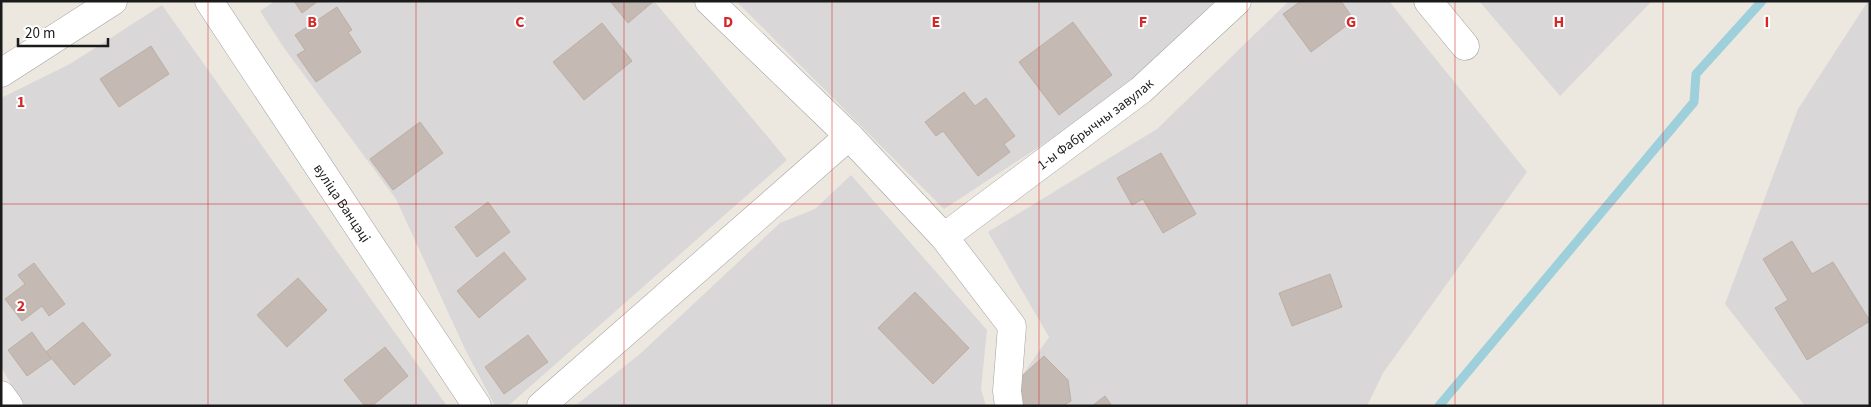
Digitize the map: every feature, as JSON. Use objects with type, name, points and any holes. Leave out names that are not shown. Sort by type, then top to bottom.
[{"type":"street","points":[[1,73],[113,1]]},
{"type":"street","name":"вуліца Ванцэці","points":[[209,1],[477,406]]},
{"type":"street","points":[[709,1],[850,136],[944,236],[1012,326],[1006,391],[1009,406]]},
{"type":"street","name":"1-ы Фабрычны завулак","points":[[944,236],[1141,90],[1238,1]]},
{"type":"street","points":[[1428,1],[1465,46]]},
{"type":"street","points":[[541,406],[850,136]]},
{"type":"street","points":[[1,395],[9,406]]},
{"type":"shaded area","points":[[275,1],[654,1],[787,160],[508,406],[495,406],[465,349],[396,199],[284,48],[260,11]]},
{"type":"shaded area","points":[[736,1],[1215,1],[1132,86],[944,209]]},
{"type":"shaded area","points":[[1289,1],[1389,1],[1527,172],[1383,373],[1367,406],[1022,406],[1021,377],[1049,337],[988,232],[1157,129]]},
{"type":"shaded area","points":[[1479,1],[1652,1],[1560,96]]},
{"type":"shaded area","points":[[1868,1],[1870,1],[1870,406],[1805,406],[1725,304],[1798,109]]},
{"type":"shaded area","points":[[162,5],[447,406],[26,406],[18,396],[1,367],[1,98],[70,64]]},
{"type":"shaded area","points":[[851,175],[987,330],[981,389],[986,406],[575,406],[641,353],[780,223],[815,209]]},
{"type":"building","points":[[294,1],[318,1],[302,13]]},
{"type":"building","points":[[610,1],[654,1],[628,23]]},
{"type":"building","points":[[1301,1],[1341,1],[1354,20],[1311,52],[1283,14]]},
{"type":"building","points":[[337,7],[352,30],[348,32],[361,52],[316,82],[297,55],[305,50],[295,35]]},
{"type":"building","points":[[1073,22],[1112,75],[1059,115],[1019,62]]},
{"type":"building","points":[[602,23],[632,61],[584,100],[553,62]]},
{"type":"building","points":[[151,46],[169,74],[119,107],[100,79]]},
{"type":"building","points":[[964,92],[975,106],[986,98],[1015,136],[1004,144],[1010,152],[978,176],[943,131],[936,136],[925,122]]},
{"type":"building","points":[[420,122],[443,153],[393,190],[370,159]]},
{"type":"building","points":[[1161,153],[1196,214],[1163,233],[1143,199],[1132,205],[1117,178]]},
{"type":"building","points":[[488,202],[510,232],[477,257],[455,227]]},
{"type":"building","points":[[1792,241],[1812,274],[1833,262],[1870,321],[1807,360],[1775,308],[1788,300],[1763,259]]},
{"type":"building","points":[[504,252],[526,279],[479,318],[457,291]]},
{"type":"building","points":[[34,263],[65,304],[49,316],[42,306],[22,321],[5,299],[25,284],[18,275]]},
{"type":"building","points":[[1330,274],[1342,307],[1292,326],[1279,293]]},
{"type":"building","points":[[298,278],[327,310],[287,347],[257,315]]},
{"type":"building","points":[[915,292],[969,348],[933,384],[878,328]]},
{"type":"building","points":[[83,322],[111,355],[74,385],[46,352]]},
{"type":"building","points":[[32,332],[51,359],[27,376],[8,350]]},
{"type":"building","points":[[528,335],[548,362],[504,394],[485,367]]},
{"type":"building","points":[[385,347],[408,376],[372,406],[365,406],[344,380]]},
{"type":"building","points":[[1044,356],[1068,380],[1071,401],[1063,406],[1022,406],[1021,377]]},
{"type":"building","points":[[1105,396],[1112,406],[1092,406]]},
{"type":"waterway","points":[[1439,406],[1694,102],[1696,74],[1762,1]]}]
